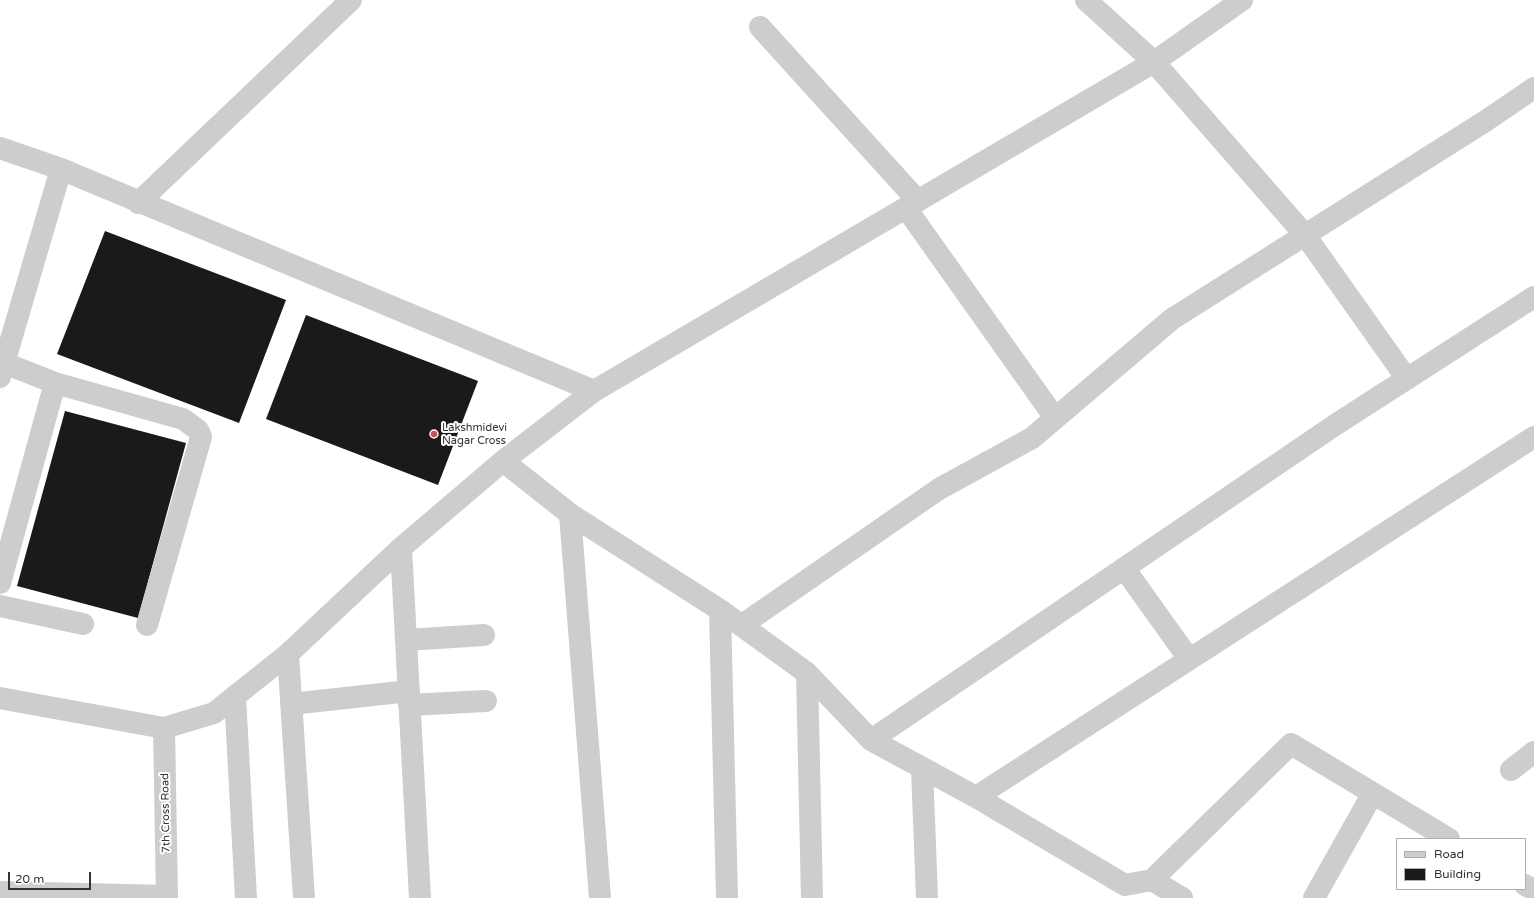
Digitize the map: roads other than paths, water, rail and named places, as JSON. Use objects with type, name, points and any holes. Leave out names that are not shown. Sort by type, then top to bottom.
[{"type":"street","points":[[138,202],[351,0]]},
{"type":"street","points":[[1086,0],[1154,62],[1305,235],[1407,379]]},
{"type":"street","points":[[0,698],[164,728],[214,713],[288,654],[400,548],[503,461],[594,391],[1154,62],[1242,0]]},
{"type":"street","points":[[760,27],[912,204],[1055,418]]},
{"type":"street","points":[[742,625],[939,489],[1032,438],[1172,319],[1484,122],[1534,88]]},
{"type":"street","points":[[0,148],[61,169],[594,391]]},
{"type":"street","points":[[61,169],[2,371],[55,383],[183,419],[198,430],[201,437],[147,625]]},
{"type":"street","points":[[871,740],[1335,425],[1534,298]]},
{"type":"street","points":[[0,583],[55,383]]},
{"type":"street","points":[[976,797],[1534,437]]},
{"type":"street","points":[[503,461],[570,514],[720,610],[807,673],[871,740],[976,797],[1125,892],[1152,880],[1291,744],[1447,838]]},
{"type":"street","points":[[570,514],[600,898]]},
{"type":"street","points":[[400,548],[420,898]]},
{"type":"street","points":[[1124,568],[1189,659]]},
{"type":"street","points":[[0,606],[84,624]]},
{"type":"street","points":[[720,610],[727,898]]},
{"type":"street","points":[[406,640],[484,635]]},
{"type":"street","points":[[288,654],[304,898]]},
{"type":"street","points":[[807,673],[812,898]]},
{"type":"street","points":[[235,696],[246,898]]},
{"type":"street","points":[[291,704],[409,698],[486,701]]},
{"type":"street","name":"7th Cross Road","points":[[164,728],[167,897]]},
{"type":"street","points":[[1511,770],[1534,752]]},
{"type":"street","points":[[922,768],[927,898]]},
{"type":"street","points":[[1314,898],[1373,793]]},
{"type":"street","points":[[1152,880],[1182,898]]},
{"type":"street","points":[[0,892],[167,897]]},
{"type":"place","name":"Lakshmidevi Nagar Cross","points":[[434,434]]}]
